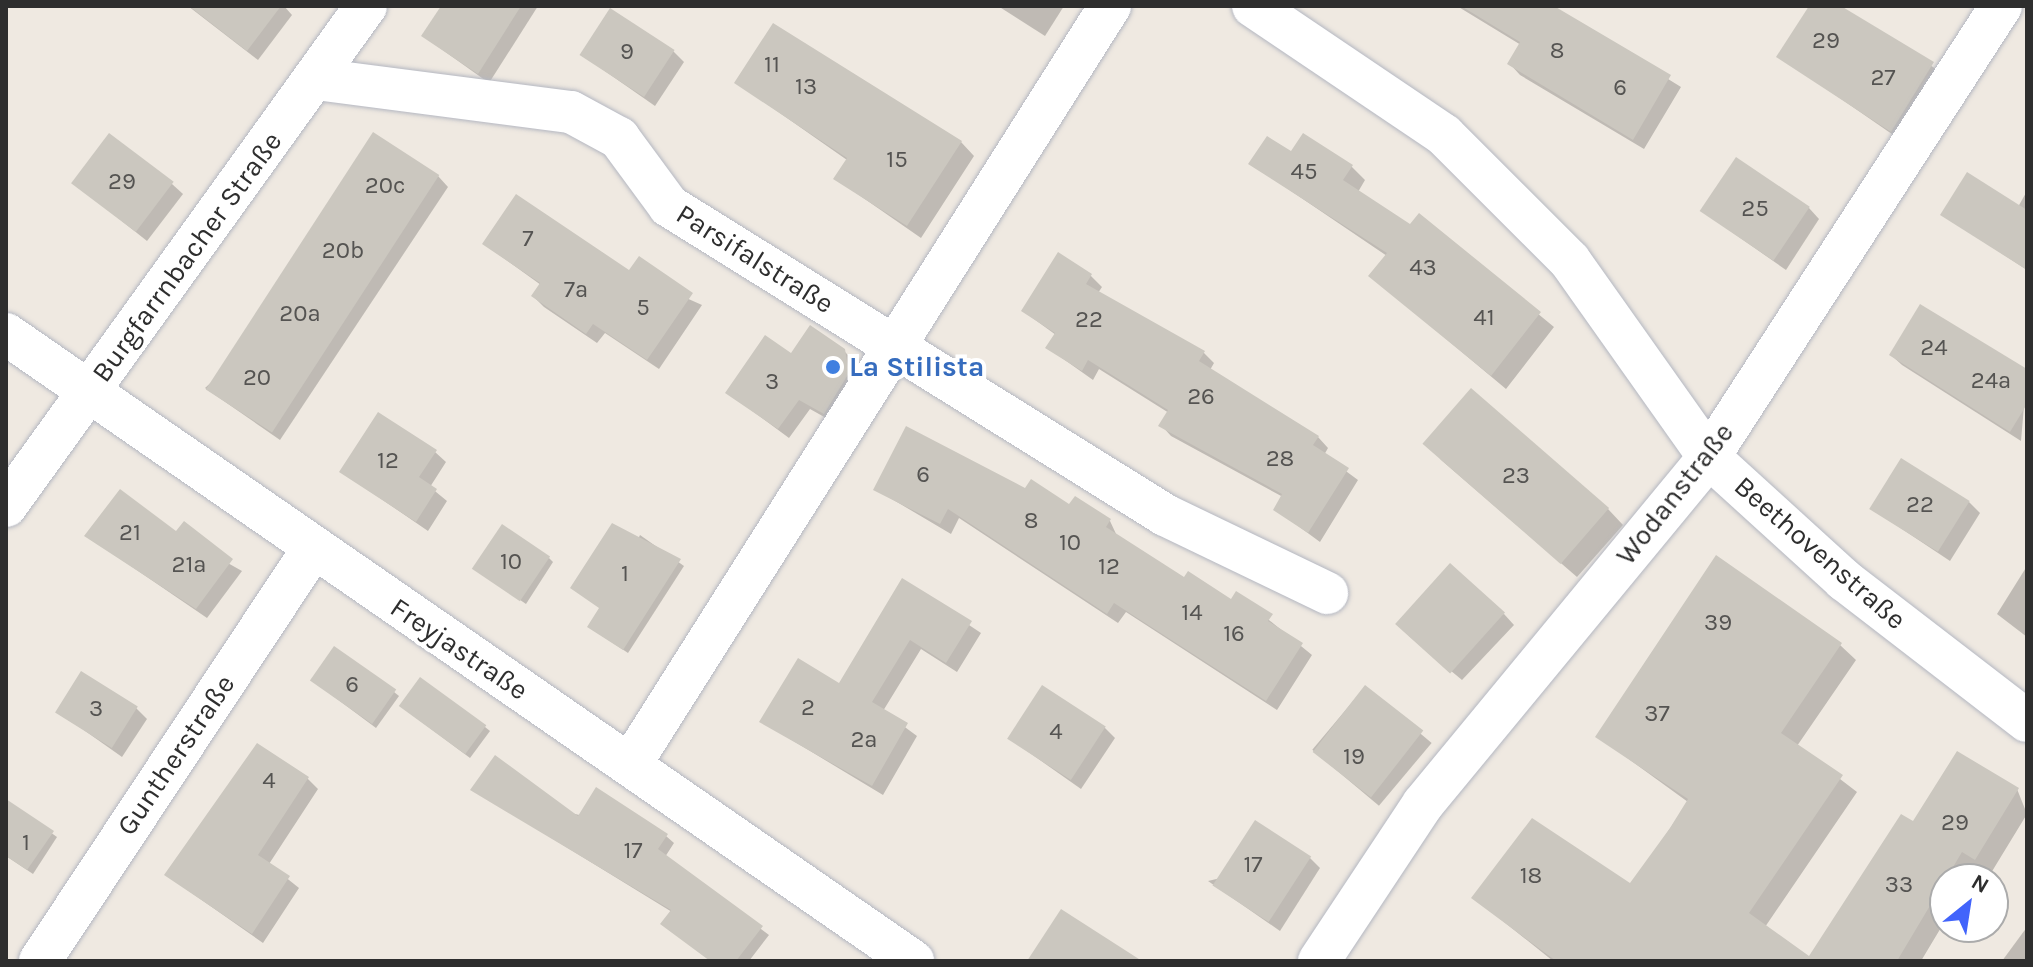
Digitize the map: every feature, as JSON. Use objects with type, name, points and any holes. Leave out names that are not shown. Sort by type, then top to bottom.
[{"type":"street","name":"Burgfarrnbacher Straße","points":[[6,506],[366,6]]},
{"type":"street","points":[[630,765],[891,345],[1110,6]]},
{"type":"street","name":"Beethovenstraße","points":[[1253,6],[1444,135],[1570,261],[1709,457],[1844,580],[2027,721]]},
{"type":"street","name":"Wodanstraße","points":[[1319,961],[1423,804],[1709,457],[2001,6]]},
{"type":"street","name":"Parsifalstraße","points":[[316,79],[571,112],[619,138],[669,206],[1165,515],[1327,593]]},
{"type":"street","name":"Freyjastraße","points":[[6,334],[913,961]]},
{"type":"street","name":"Guntherstraße","points":[[40,961],[313,549]]},
{"type":"building","points":[[189,6],[281,6],[247,51]]},
{"type":"building","points":[[441,6],[521,6],[478,74],[421,36]]},
{"type":"building","points":[[1461,6],[1554,6],[1671,75],[1633,140],[1507,64],[1520,42]]},
{"type":"building","points":[[1809,6],[1841,6],[1934,62],[1891,132],[1776,57]]},
{"type":"building","points":[[610,8],[675,50],[644,97],[580,55]]},
{"type":"building","points":[[773,23],[962,141],[907,226],[833,179],[847,158],[734,83]]},
{"type":"building","points":[[373,132],[439,175],[272,432],[206,389]]},
{"type":"building","points":[[109,133],[174,182],[136,232],[71,183]]},
{"type":"building","points":[[1303,133],[1353,165],[1343,180],[1410,224],[1419,213],[1541,312],[1491,376],[1368,276],[1387,253],[1248,164],[1267,136],[1291,151]]},
{"type":"building","points":[[1736,157],[1810,207],[1773,261],[1700,211]]},
{"type":"building","points":[[1967,172],[2027,210],[2027,270],[1940,215]]},
{"type":"building","points":[[516,194],[629,270],[639,256],[693,293],[647,360],[593,324],[586,334],[531,296],[540,283],[482,244]]},
{"type":"building","points":[[1058,252],[1092,274],[1086,284],[1205,351],[1199,361],[1319,436],[1313,445],[1349,468],[1308,533],[1273,510],[1282,494],[1158,426],[1168,410],[1088,360],[1082,371],[1045,348],[1055,333],[1021,311]]},
{"type":"building","points":[[1920,304],[2027,369],[2027,404],[2010,432],[1889,355]]},
{"type":"building","points":[[810,325],[845,349],[849,373],[824,414],[799,400],[778,429],[725,393],[765,335],[791,353]]},
{"type":"building","points":[[1471,388],[1609,508],[1561,564],[1422,444]]},
{"type":"building","points":[[378,412],[437,450],[419,477],[437,489],[416,522],[339,472]]},
{"type":"building","points":[[906,426],[1025,488],[1031,479],[1069,504],[1075,496],[1111,519],[1106,527],[1184,577],[1188,571],[1231,599],[1236,591],[1273,614],[1268,621],[1303,643],[1266,701],[1114,603],[1107,614],[948,509],[940,524],[873,490]]},
{"type":"building","points":[[1901,458],[1970,501],[1938,552],[1869,509]]},
{"type":"building","points":[[120,489],[176,531],[184,521],[233,559],[196,609],[84,536]]},
{"type":"building","points":[[612,523],[681,559],[623,650],[587,627],[599,608],[570,588]]},
{"type":"building","points":[[502,524],[550,556],[520,601],[472,569]]},
{"type":"building","points":[[1716,555],[1842,643],[1781,733],[1843,775],[1749,913],[1809,956],[1901,814],[1913,821],[1957,751],[2019,788],[1975,860],[1962,852],[1955,863],[1929,863],[1929,907],[1897,961],[1556,961],[1471,898],[1532,818],[1630,883],[1688,799],[1595,737]]},
{"type":"building","points":[[1450,563],[1505,613],[1450,673],[1395,624]]},
{"type":"building","points":[[902,578],[972,621],[946,663],[910,640],[872,702],[908,723],[872,786],[759,722],[798,658],[839,683]]},
{"type":"building","points":[[334,646],[396,690],[372,724],[310,680]]},
{"type":"building","points":[[81,671],[138,707],[112,748],[55,713]]},
{"type":"building","points":[[420,677],[486,725],[465,754],[399,706]]},
{"type":"building","points":[[1042,685],[1106,726],[1071,780],[1007,739]]},
{"type":"building","points":[[1365,685],[1423,731],[1371,798],[1313,752]]},
{"type":"building","points":[[257,743],[309,777],[258,855],[290,876],[252,934],[164,875]]},
{"type":"building","points":[[495,755],[578,816],[596,787],[668,834],[658,849],[763,926],[736,961],[710,961],[660,924],[671,910],[470,790]]},
{"type":"building","points":[[6,799],[54,831],[27,870],[6,856]]},
{"type":"building","points":[[1255,820],[1311,856],[1269,922],[1213,885]]},
{"type":"building","points":[[1061,909],[1142,961],[1027,961]]},
{"type":"place","name":"La Stilista","points":[[833,367]]}]
